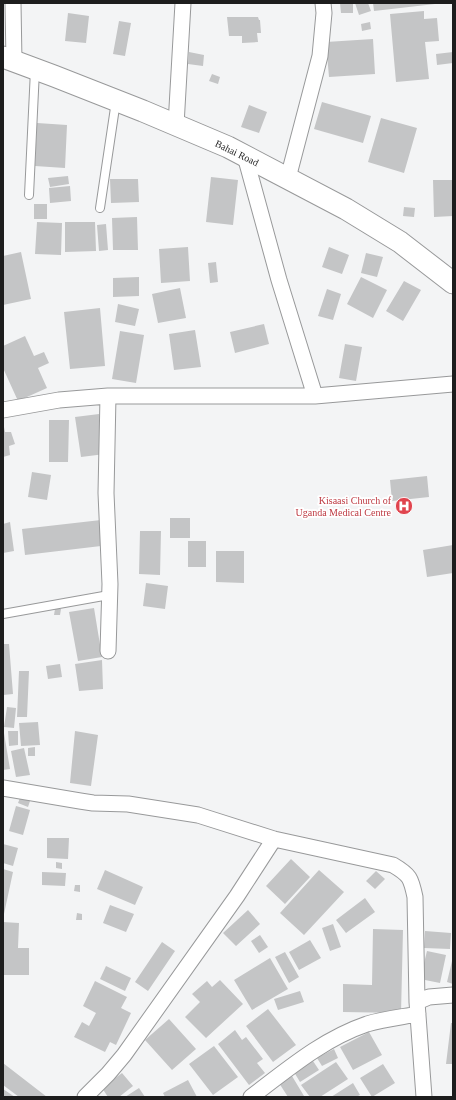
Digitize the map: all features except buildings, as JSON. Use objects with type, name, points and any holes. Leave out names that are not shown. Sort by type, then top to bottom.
[{"type":"street","points":[[9,60],[13,3]]},
{"type":"street","points":[[176,125],[183,3]]},
{"type":"street","points":[[288,178],[320,56],[324,13],[323,3]]},
{"type":"street","name":"Bahai Road","points":[[9,60],[116,100],[245,156],[346,209],[400,242],[453,283]]},
{"type":"street","points":[[245,156],[279,280],[315,396]]},
{"type":"street","points":[[3,410],[59,400],[108,396],[315,396],[453,384]]},
{"type":"street","points":[[108,396],[106,493],[109,595],[108,650]]},
{"type":"street","points":[[3,788],[93,803],[128,804],[198,814],[274,839],[392,865],[405,872],[412,881],[415,897],[418,1008],[424,1097]]},
{"type":"street","points":[[85,1097],[108,1074],[124,1055],[237,896],[274,839]]},
{"type":"street","points":[[252,1097],[292,1065],[328,1041],[368,1024],[418,1008],[429,998],[453,995]]},
{"type":"lane","points":[[29,195],[35,69]]},
{"type":"lane","points":[[100,208],[116,100]]},
{"type":"lane","points":[[3,614],[109,595]]},
{"type":"place","name":"Kisaasi Church of Uganda Medical Centre","points":[[404,506]]}]
